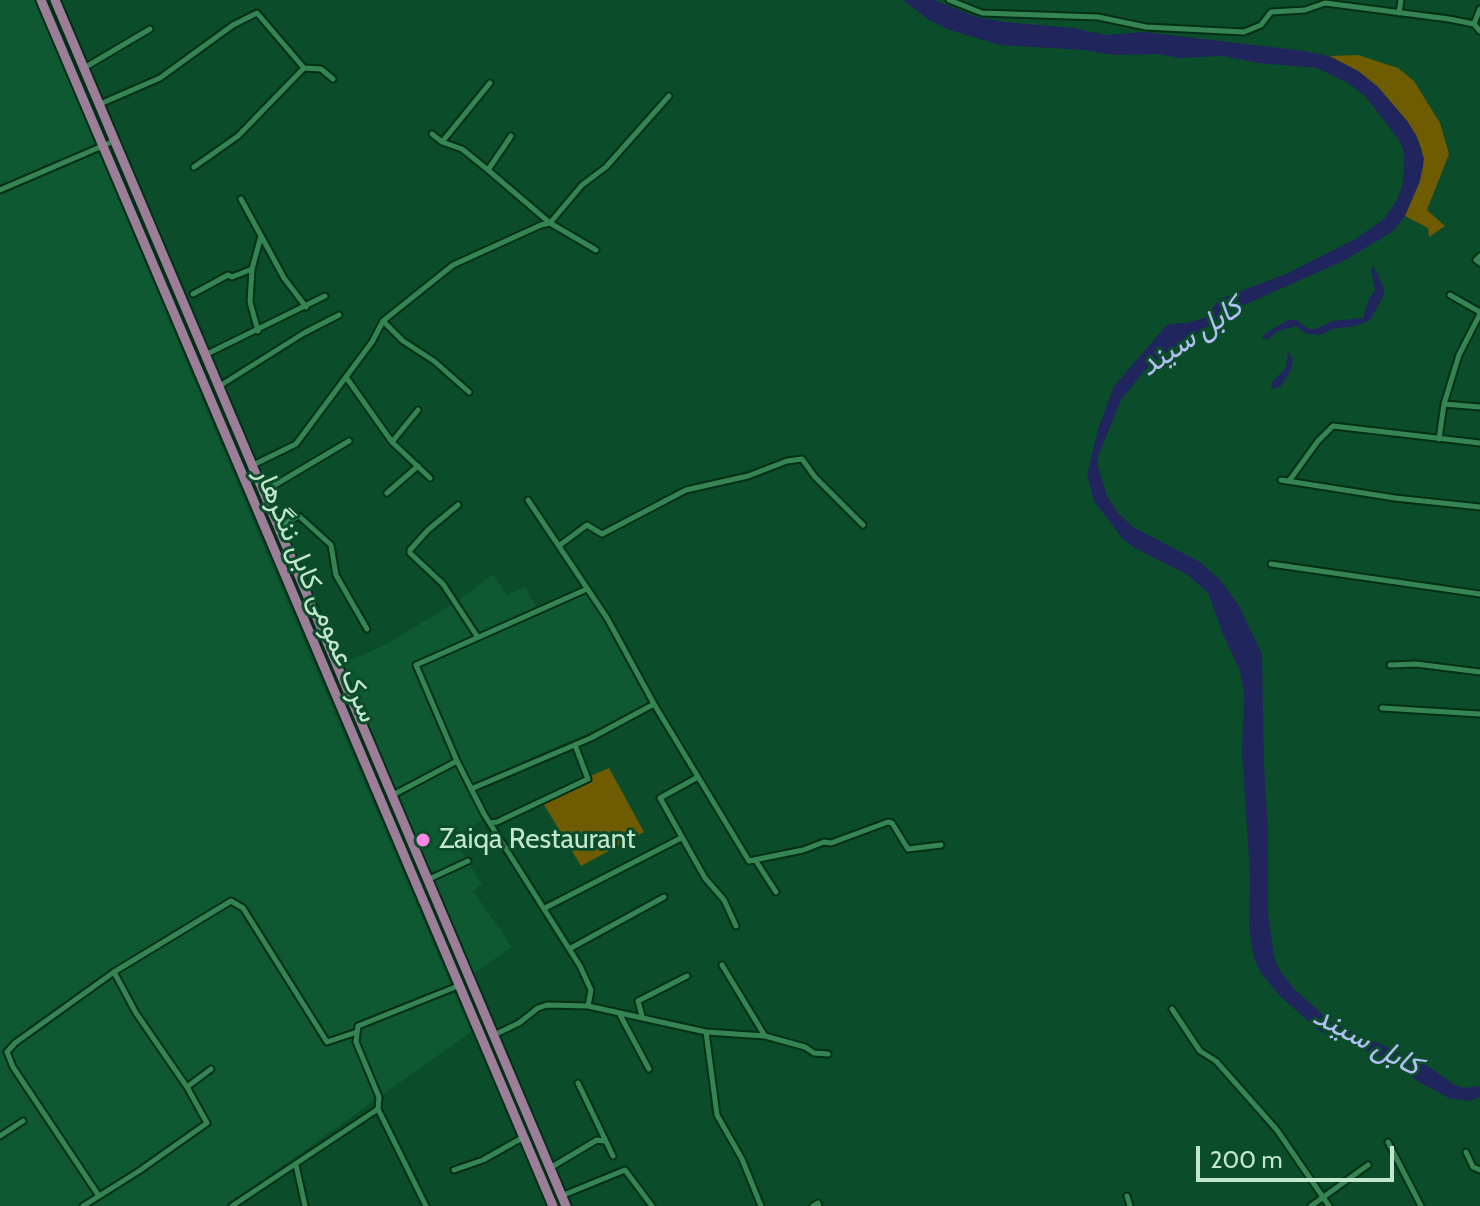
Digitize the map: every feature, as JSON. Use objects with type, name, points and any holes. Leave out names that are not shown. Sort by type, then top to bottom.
[{"type":"highway","name":"سرک عمومی کابل ننگرهار","points":[[41,0],[553,1206]]},
{"type":"highway","name":"سرک عمومی کابل ننگرهار","points":[[55,0],[493,1035]]},
{"type":"highway","points":[[493,1035],[566,1206]]},
{"type":"street","points":[[949,0],[982,13],[1098,17],[1146,27],[1216,32],[1244,32],[1261,25],[1271,12],[1305,10],[1325,3],[1474,24],[1480,31]]},
{"type":"street","points":[[1399,13],[1401,0]]},
{"type":"street","points":[[1474,24],[1480,9]]},
{"type":"street","points":[[100,104],[160,78],[233,25],[257,13],[304,68],[321,69],[333,79]]},
{"type":"street","points":[[84,68],[150,29]]},
{"type":"street","points":[[194,167],[238,136],[304,68]]},
{"type":"street","points":[[442,142],[490,83]]},
{"type":"street","points":[[250,466],[296,444],[372,342],[383,321],[453,265],[550,223],[582,185],[606,167],[669,96]]},
{"type":"street","points":[[432,134],[442,142],[462,149],[550,223],[596,250]]},
{"type":"street","points":[[488,170],[511,136]]},
{"type":"street","points":[[0,190],[115,140]]},
{"type":"street","points":[[241,199],[284,278],[306,307]]},
{"type":"street","points":[[258,331],[250,302],[252,269],[261,236]]},
{"type":"street","points":[[1480,256],[1476,260],[1480,263]]},
{"type":"street","points":[[193,294],[228,275],[232,277],[252,269]]},
{"type":"street","points":[[1439,439],[1444,404],[1459,355],[1480,313],[1450,295]]},
{"type":"street","points":[[204,356],[325,296]]},
{"type":"street","points":[[217,388],[304,333],[339,315]]},
{"type":"street","points":[[383,321],[403,341],[434,361],[469,392]]},
{"type":"street","points":[[346,377],[392,442],[430,478]]},
{"type":"street","points":[[1444,404],[1480,407]]},
{"type":"street","points":[[392,442],[418,410]]},
{"type":"street","points":[[1289,481],[1333,426],[1480,443]]},
{"type":"street","points":[[262,493],[349,441]]},
{"type":"street","points":[[560,545],[587,525],[602,534],[686,490],[748,476],[787,461],[802,459],[815,477],[863,525]]},
{"type":"street","points":[[387,493],[418,466]]},
{"type":"street","points":[[1281,480],[1395,498],[1480,507]]},
{"type":"street","points":[[528,500],[621,641],[654,704],[749,861],[803,850],[824,842],[831,843],[888,822],[892,823],[908,849],[941,845]]},
{"type":"street","points":[[458,505],[428,530],[410,553],[443,584],[477,636]]},
{"type":"street","points":[[277,528],[299,516],[331,545],[336,575],[367,629]]},
{"type":"street","points":[[1271,564],[1480,594]]},
{"type":"street","points":[[587,589],[416,665],[471,789],[571,948],[591,990],[588,1006]]},
{"type":"street","points":[[1390,665],[1416,664],[1480,672]]},
{"type":"street","points":[[471,789],[575,745],[654,704]]},
{"type":"street","points":[[1382,708],[1480,714]]},
{"type":"street","points":[[490,823],[588,779],[575,745]]},
{"type":"street","points":[[391,796],[457,761]]},
{"type":"street","points":[[698,777],[660,798],[705,878],[724,900],[736,926]]},
{"type":"street","points":[[545,908],[681,838]]},
{"type":"street","points":[[427,881],[468,861]]},
{"type":"street","points":[[756,861],[776,892]]},
{"type":"street","points":[[571,948],[664,897]]},
{"type":"street","points":[[99,1196],[13,1067],[7,1052],[15,1043],[114,972],[231,901],[243,908],[327,1042],[357,1032]]},
{"type":"street","points":[[722,965],[765,1036]]},
{"type":"street","points":[[83,1206],[207,1123],[187,1087],[136,1013],[114,972]]},
{"type":"street","points":[[642,1016],[638,1001],[687,976]]},
{"type":"street","points":[[426,1206],[378,1109],[379,1097],[363,1064],[356,1042],[357,1032],[358,1026],[460,986]]},
{"type":"street","points":[[493,1035],[547,1005],[588,1006],[706,1032],[765,1036],[805,1047],[814,1053],[828,1054]]},
{"type":"street","points":[[1172,1009],[1200,1051],[1216,1061],[1277,1130],[1329,1206]]},
{"type":"street","points":[[619,1012],[649,1069]]},
{"type":"street","points":[[706,1032],[717,1115],[742,1159],[761,1206]]},
{"type":"street","points":[[187,1087],[211,1069]]},
{"type":"street","points":[[578,1083],[613,1156]]},
{"type":"street","points":[[232,1206],[378,1109]]},
{"type":"street","points":[[0,1136],[23,1121]]},
{"type":"street","points":[[454,1170],[483,1160],[523,1137]]},
{"type":"street","points":[[549,1169],[597,1140],[605,1141]]},
{"type":"street","points":[[1388,1142],[1421,1206]]},
{"type":"street","points":[[1466,1152],[1473,1167],[1480,1170]]},
{"type":"street","points":[[296,1165],[305,1206]]},
{"type":"street","points":[[1311,1206],[1368,1165]]},
{"type":"street","points":[[561,1196],[625,1170],[652,1206]]},
{"type":"street","points":[[1127,1196],[1130,1206]]},
{"type":"street","points":[[813,1206],[818,1203],[819,1206]]},
{"type":"shaded area","points":[[0,0],[35,0],[471,1032],[226,1206],[0,1206]]},
{"type":"shaded area","points":[[1358,55],[1398,68],[1414,81],[1440,123],[1449,154],[1427,210],[1445,226],[1429,237],[1428,228],[1405,216],[1423,168],[1422,150],[1416,135],[1378,87],[1358,71],[1329,56]]},
{"type":"shaded area","points":[[493,574],[507,596],[525,587],[539,611],[587,589],[654,704],[470,785],[484,819],[453,839],[482,884],[473,891],[512,947],[469,977],[335,666],[383,646],[459,600]]},
{"type":"shaded area","points":[[609,768],[644,832],[581,866],[540,798]]},
{"type":"water","name":"کابل سيند","points":[[903,0],[934,0],[976,17],[1004,22],[1073,28],[1106,35],[1144,32],[1329,56],[1358,71],[1378,87],[1416,135],[1424,159],[1420,181],[1405,216],[1392,232],[1345,260],[1233,310],[1163,355],[1144,371],[1121,400],[1098,456],[1098,467],[1107,496],[1118,513],[1133,527],[1200,562],[1220,580],[1239,606],[1262,654],[1268,913],[1274,957],[1280,971],[1294,989],[1331,1022],[1425,1064],[1456,1086],[1480,1086],[1480,1097],[1469,1101],[1449,1098],[1390,1061],[1318,1030],[1279,995],[1261,973],[1254,958],[1249,927],[1250,875],[1242,753],[1244,693],[1240,671],[1208,593],[1188,575],[1133,547],[1122,538],[1094,501],[1087,475],[1098,429],[1114,386],[1165,327],[1204,318],[1220,299],[1286,274],[1357,238],[1384,219],[1397,200],[1403,183],[1404,152],[1399,140],[1365,96],[1348,83],[1317,68],[1221,56],[1115,55],[1085,50],[999,45],[947,29]]},
{"type":"water","points":[[1373,266],[1384,288],[1384,295],[1370,320],[1356,326],[1332,329],[1321,335],[1307,334],[1296,326],[1278,331],[1268,339],[1262,338],[1288,320],[1296,320],[1308,329],[1315,329],[1333,321],[1363,318],[1375,290]]},
{"type":"water","points":[[1288,352],[1293,359],[1291,370],[1280,387],[1271,389],[1272,382],[1286,368]]},
{"type":"place","name":"Zaiqa Restaurant","points":[[423,840]]}]
